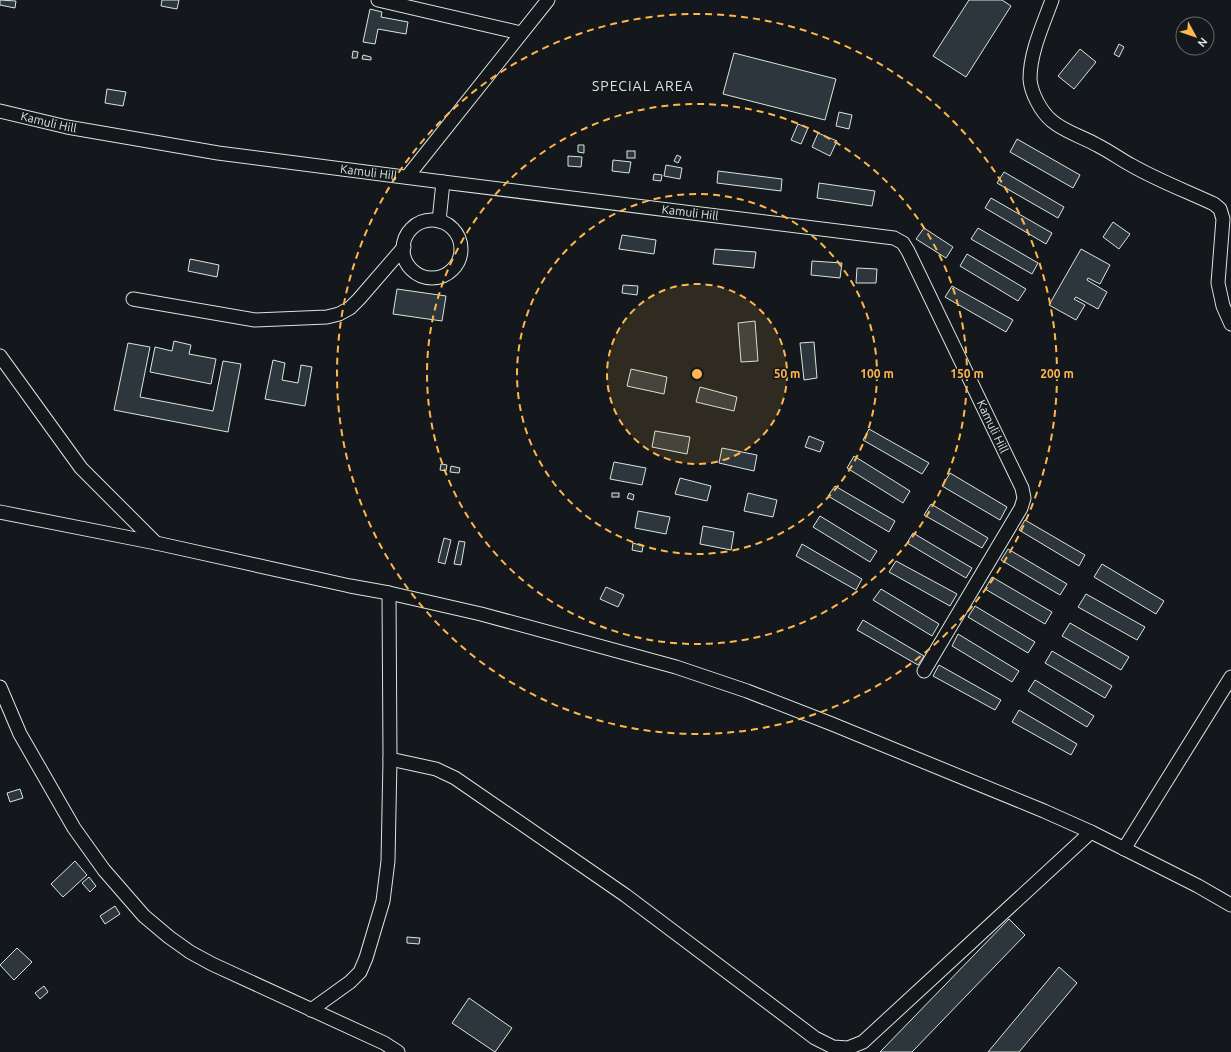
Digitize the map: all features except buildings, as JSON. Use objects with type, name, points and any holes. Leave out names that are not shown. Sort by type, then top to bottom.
[{"type":"street","points":[[378,0],[521,33]]},
{"type":"street","points":[[407,177],[548,0]]},
{"type":"street","points":[[1052,0],[1036,44],[1032,62],[1030,79],[1034,96],[1042,110],[1052,121],[1065,129],[1098,145],[1131,166],[1214,204],[1220,209],[1223,219],[1218,283],[1223,306],[1231,324]]},
{"type":"street","name":"Kamuli Hill","points":[[0,111],[67,127],[218,153],[894,238],[903,243],[1022,488],[1024,498],[1021,508],[924,671]]},
{"type":"street","points":[[439,221],[443,182]]},
{"type":"street","points":[[425,221],[439,221],[446,223],[456,232],[461,244],[460,258],[453,269],[447,273],[441,276],[428,277],[416,272],[406,261],[404,247],[405,240],[408,233],[418,224],[425,221]]},
{"type":"street","points":[[133,299],[255,320],[326,317],[339,314],[350,308],[404,247]]},
{"type":"street","points":[[0,356],[8,365],[81,468],[156,543]]},
{"type":"street","points":[[0,512],[156,543],[481,614],[676,667],[747,691],[832,724],[1091,832],[1198,886],[1231,905]]},
{"type":"street","points":[[311,1010],[350,982],[360,972],[366,958],[383,901],[388,861],[390,759],[389,593]]},
{"type":"street","points":[[1124,849],[1231,677]]},
{"type":"street","points":[[0,687],[20,734],[74,828],[104,870],[144,916],[168,937],[190,952],[212,964],[384,1043],[398,1052]]},
{"type":"street","points":[[390,759],[436,769],[455,778],[625,895],[815,1038],[833,1047],[848,1048],[863,1042],[1091,832]]},
{"type":"district","name":"SPECIAL AREA","points":[[643,86]]}]
